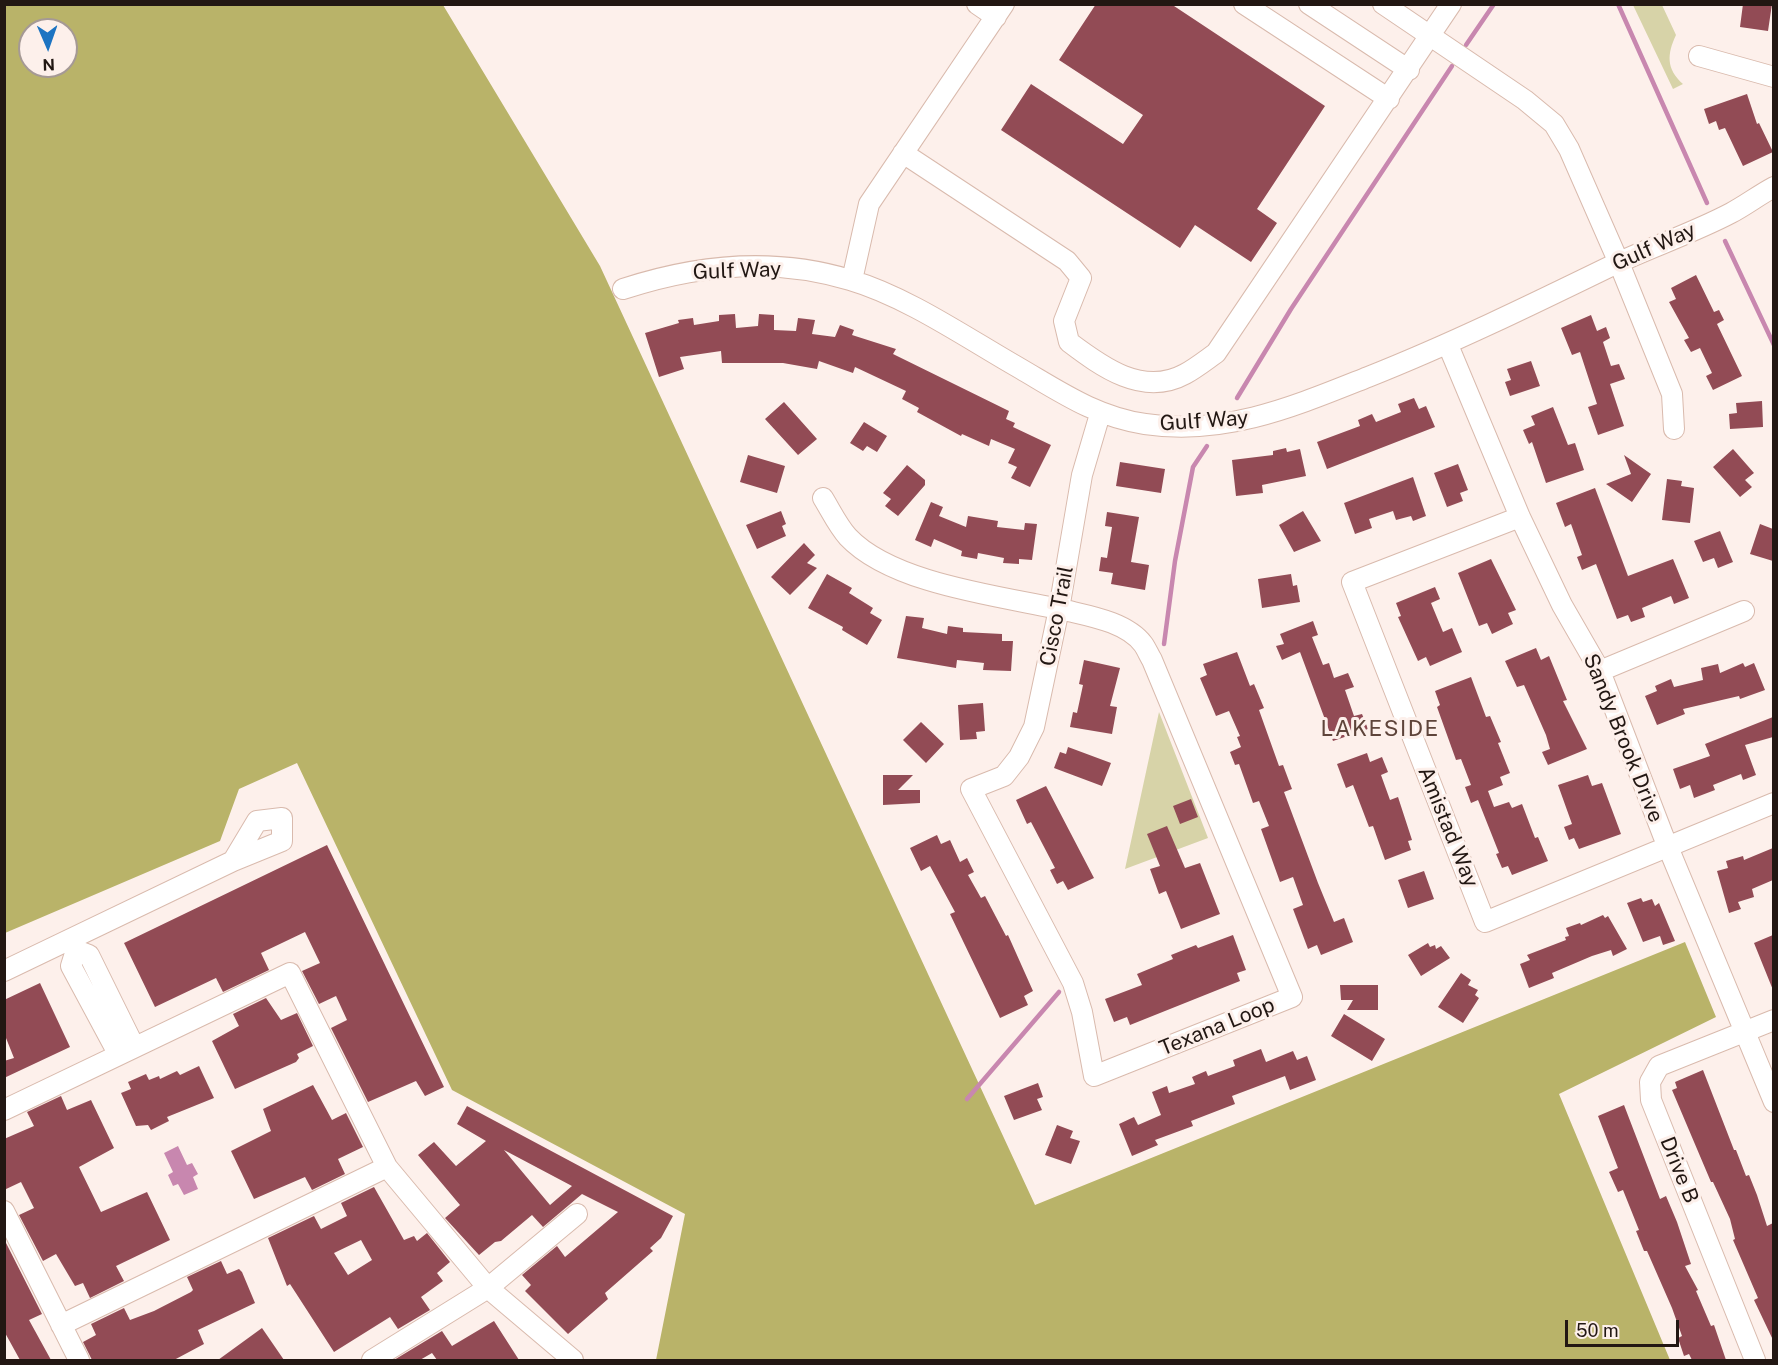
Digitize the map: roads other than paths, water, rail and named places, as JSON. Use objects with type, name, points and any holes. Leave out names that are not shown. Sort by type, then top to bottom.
[{"type":"street","points":[[852,280],[869,204],[1000,11],[977,4]]},
{"type":"street","points":[[1244,4],[1389,99]]},
{"type":"street","points":[[1309,4],[1409,70]]},
{"type":"street","points":[[1383,4],[1525,100],[1554,124],[1569,149],[1672,394],[1674,429]]},
{"type":"street","points":[[903,153],[1067,261],[1082,278],[1064,321],[1069,342],[1096,363],[1126,378],[1153,383],[1183,375],[1216,353],[1409,70],[1451,4]]},
{"type":"street","points":[[1699,56],[1773,77]]},
{"type":"street","name":"Gulf Way","points":[[623,289],[659,277],[707,268],[785,267],[852,280],[900,301],[1100,414],[1147,424],[1193,425],[1234,422],[1276,413],[1448,345],[1618,263],[1731,213],[1773,187]]},
{"type":"street","name":"Sandy Brook Drive","points":[[1448,345],[1520,518],[1562,605],[1600,672],[1667,846],[1773,1102]]},
{"type":"street","name":"Cisco Trail","points":[[971,789],[1004,776],[1029,741],[1039,710],[1082,475],[1100,414]]},
{"type":"street","points":[[823,498],[849,537],[883,562],[929,580],[1059,609]]},
{"type":"street","name":"Amistad Way","points":[[1520,518],[1352,582],[1485,922],[1667,846]]},
{"type":"street","name":"Texana Loop","points":[[971,789],[1073,983],[1082,1012],[1094,1076],[1292,997],[1142,643],[1101,619],[1059,609]]},
{"type":"street","points":[[1600,672],[1744,611]]},
{"type":"street","points":[[1667,846],[1773,803]]},
{"type":"street","points":[[4,971],[73,946],[233,861]]},
{"type":"street","points":[[73,946],[71,966],[114,1046],[126,1051]]},
{"type":"street","points":[[4,1110],[290,973],[387,1167],[488,1288],[573,1360]]},
{"type":"street","name":"Drive B","points":[[1755,1360],[1651,1100],[1650,1082],[1659,1066],[1773,1020]]},
{"type":"street","points":[[60,1324],[387,1167]]},
{"type":"street","points":[[4,1210],[79,1360]]},
{"type":"street","points":[[372,1360],[488,1288],[577,1214]]},
{"type":"waterway","points":[[1466,45],[1494,4]]},
{"type":"waterway","points":[[1618,4],[1707,203]]},
{"type":"waterway","points":[[1237,398],[1291,309],[1452,66]]},
{"type":"waterway","points":[[1725,241],[1774,345]]},
{"type":"waterway","points":[[1164,644],[1175,561],[1193,467],[1207,446]]},
{"type":"waterway","points":[[967,1099],[1059,992]]},
{"type":"district","name":"LAKESIDE","points":[[1380,729]]}]
